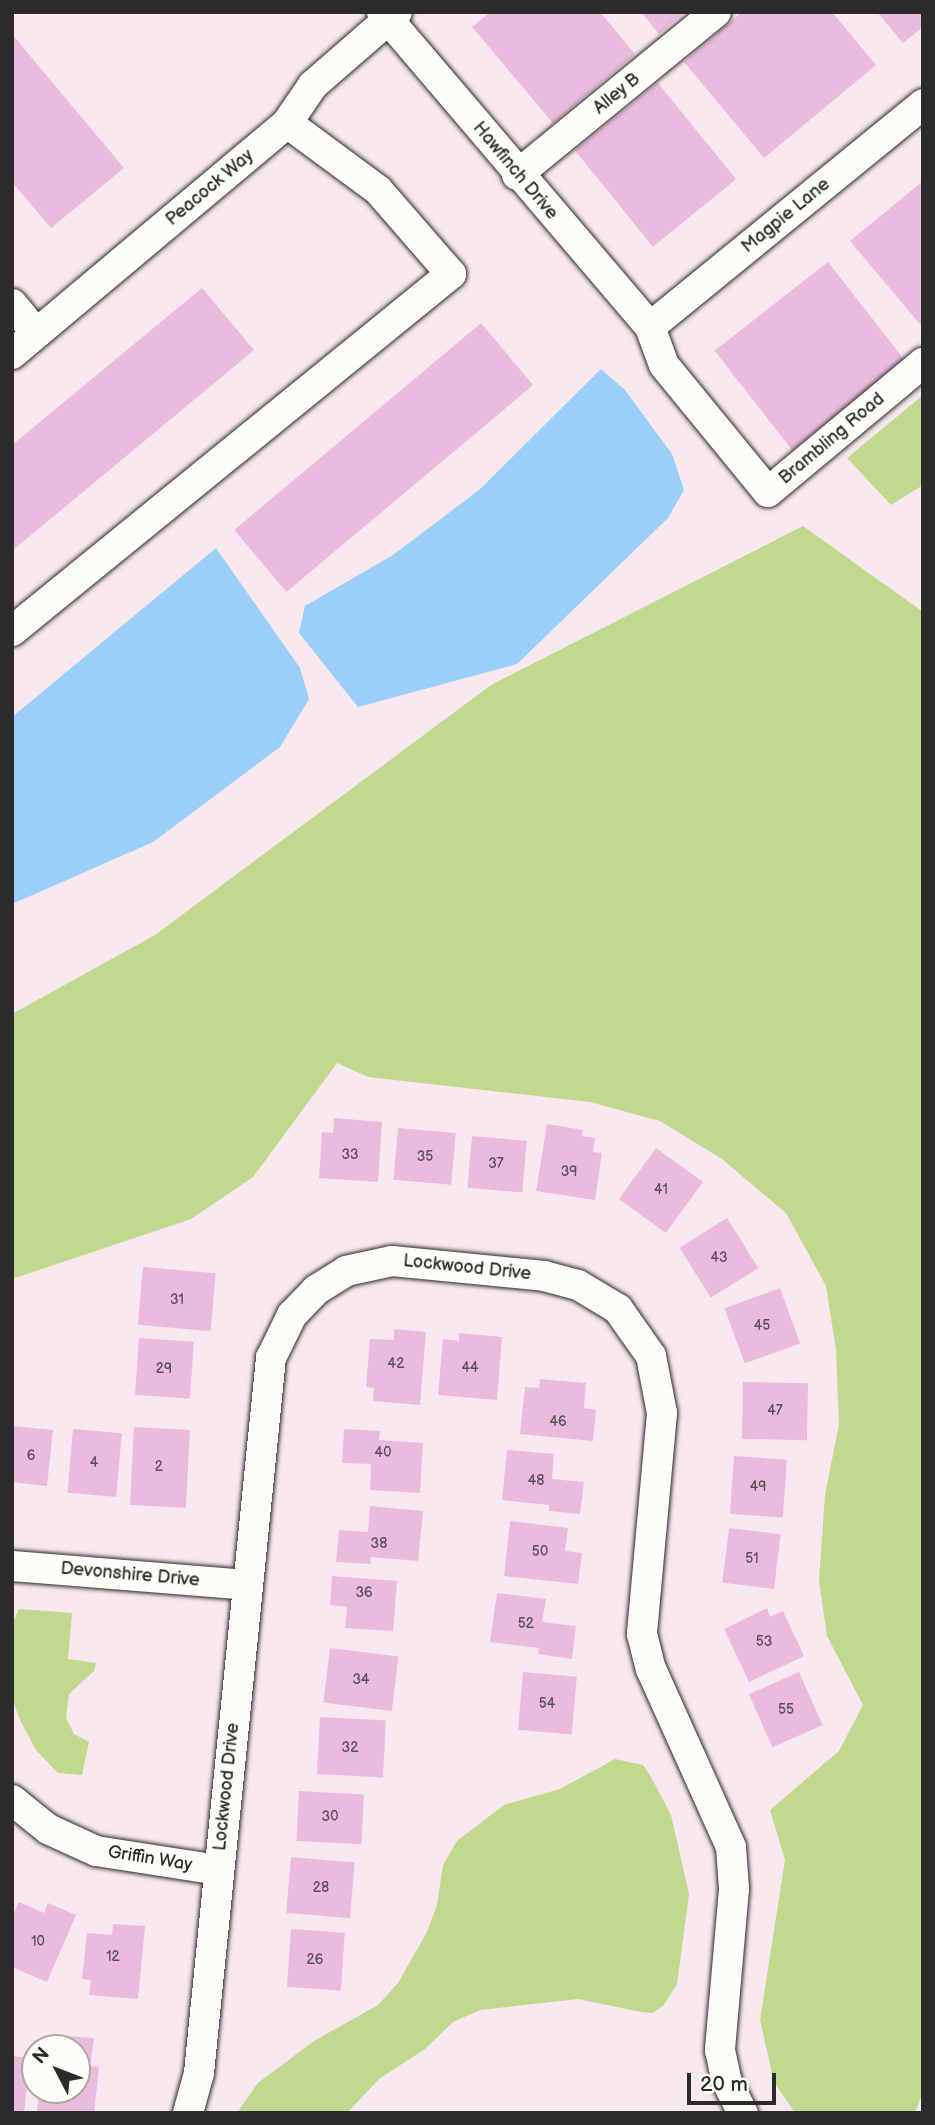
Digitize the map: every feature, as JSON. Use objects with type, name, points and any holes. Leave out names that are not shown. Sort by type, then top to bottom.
[{"type":"street","name":"Alley B","points":[[517,176],[716,12]]},
{"type":"street","name":"Hawfinch Drive","points":[[389,15],[517,176],[650,327]]},
{"type":"street","name":"Peacock Way","points":[[12,354],[287,123],[313,85],[389,15]]},
{"type":"street","name":"Magpie Lane","points":[[650,327],[923,104]]},
{"type":"street","points":[[12,631],[451,274],[378,190],[287,123]]},
{"type":"street","points":[[12,304],[36,333]]},
{"type":"street","name":"Brambling Road","points":[[650,327],[664,365],[768,492],[923,363]]},
{"type":"street","name":"Lockwood Drive","points":[[188,2113],[199,2073],[271,1358],[292,1315],[326,1283],[380,1262],[428,1262],[567,1281],[599,1295],[625,1317],[651,1356],[662,1401],[642,1634],[651,1669],[731,1847],[734,1889],[720,2050],[727,2082],[743,2113]]},
{"type":"street","name":"Devonshire Drive","points":[[12,1566],[247,1585]]},
{"type":"street","name":"Griffin Way","points":[[12,1800],[48,1829],[96,1851],[219,1870]]},
{"type":"green space","points":[[923,395],[923,485],[891,505],[847,458]]},
{"type":"green space","points":[[803,526],[923,612],[923,2092],[915,2113],[795,2113],[774,2082],[760,2020],[785,1860],[770,1810],[839,1751],[863,1705],[827,1636],[819,1581],[825,1495],[839,1424],[836,1350],[826,1286],[786,1213],[722,1159],[660,1121],[590,1102],[368,1077],[337,1063],[253,1177],[191,1219],[12,1279],[12,1014],[155,935],[491,685]]},
{"type":"green space","points":[[19,1609],[72,1613],[68,1659],[96,1663],[94,1671],[69,1694],[66,1718],[74,1734],[89,1742],[82,1775],[58,1773],[36,1750],[20,1720],[12,1698],[14,1620]]},
{"type":"green space","points":[[615,1759],[643,1765],[651,1777],[671,1815],[689,1894],[677,1984],[664,2005],[653,2013],[578,1999],[480,2010],[453,2022],[425,2049],[379,2079],[347,2113],[237,2113],[258,2083],[314,2041],[378,2005],[398,1983],[427,1932],[437,1905],[443,1865],[457,1841],[504,1805],[560,1789]]},
{"type":"water","points":[[601,369],[625,390],[672,454],[684,490],[668,518],[517,664],[358,707],[299,633],[305,606],[393,555],[479,490]]},
{"type":"water","points":[[216,548],[300,668],[309,699],[280,747],[153,842],[12,904],[12,717]]},
{"type":"building","points":[[490,12],[600,12],[635,54],[553,123],[472,27]]},
{"type":"building","points":[[641,12],[685,12],[659,34]]},
{"type":"building","points":[[742,12],[832,12],[876,65],[764,158],[684,62]]},
{"type":"building","points":[[877,12],[923,12],[923,27],[903,43]]},
{"type":"building","points":[[12,34],[124,168],[51,228],[12,182]]},
{"type":"building","points":[[658,83],[736,179],[653,247],[575,150]]},
{"type":"building","points":[[923,181],[923,328],[850,241]]},
{"type":"building","points":[[828,262],[906,361],[792,450],[715,351]]},
{"type":"building","points":[[202,288],[254,350],[12,551],[12,445]]},
{"type":"building","points":[[481,323],[533,385],[286,592],[234,530]]},
{"type":"building","points":[[334,1118],[382,1122],[378,1182],[319,1178],[322,1132],[333,1133]]},
{"type":"building","points":[[547,1124],[583,1130],[582,1136],[595,1138],[593,1152],[602,1153],[595,1200],[536,1191]]},
{"type":"building","points":[[398,1128],[456,1133],[451,1185],[393,1180]]},
{"type":"building","points":[[472,1136],[527,1141],[522,1193],[467,1188]]},
{"type":"building","points":[[656,1148],[703,1182],[666,1233],[619,1199]]},
{"type":"building","points":[[727,1218],[758,1268],[711,1298],[680,1248]]},
{"type":"building","points":[[143,1267],[216,1273],[211,1331],[138,1325]]},
{"type":"building","points":[[780,1288],[800,1343],[745,1364],[725,1308]]},
{"type":"building","points":[[394,1329],[426,1332],[420,1405],[373,1401],[374,1388],[366,1387],[370,1339],[394,1340]]},
{"type":"building","points":[[459,1333],[502,1337],[497,1400],[438,1395],[443,1339],[459,1341]]},
{"type":"building","points":[[139,1338],[194,1342],[190,1399],[135,1395]]},
{"type":"building","points":[[540,1379],[586,1383],[584,1408],[596,1410],[593,1441],[520,1434],[525,1387],[539,1388]]},
{"type":"building","points":[[743,1382],[808,1383],[807,1440],[742,1439]]},
{"type":"building","points":[[12,1426],[53,1430],[47,1486],[12,1482]]},
{"type":"building","points":[[134,1427],[190,1430],[186,1508],[130,1505]]},
{"type":"building","points":[[73,1429],[122,1433],[116,1497],[67,1493]]},
{"type":"building","points":[[344,1429],[380,1431],[379,1440],[423,1443],[420,1493],[370,1490],[371,1464],[342,1463]]},
{"type":"building","points":[[507,1450],[554,1454],[552,1479],[584,1482],[580,1514],[549,1511],[549,1505],[502,1500]]},
{"type":"building","points":[[734,1456],[787,1460],[783,1518],[730,1514]]},
{"type":"building","points":[[370,1506],[423,1511],[418,1561],[371,1557],[370,1564],[336,1562],[339,1530],[368,1532]]},
{"type":"building","points":[[510,1521],[568,1528],[565,1551],[582,1553],[578,1584],[504,1576]]},
{"type":"building","points":[[729,1528],[781,1534],[774,1589],[722,1583]]},
{"type":"building","points":[[332,1576],[397,1581],[393,1631],[345,1628],[347,1607],[330,1605]]},
{"type":"building","points":[[497,1593],[546,1599],[542,1622],[576,1626],[572,1659],[538,1654],[539,1648],[490,1642]]},
{"type":"building","points":[[767,1608],[770,1617],[783,1611],[804,1656],[749,1682],[724,1629]]},
{"type":"building","points":[[330,1648],[398,1656],[392,1711],[323,1703]]},
{"type":"building","points":[[523,1672],[577,1677],[572,1734],[518,1730]]},
{"type":"building","points":[[799,1672],[823,1725],[772,1747],[749,1694]]},
{"type":"building","points":[[320,1717],[386,1720],[383,1777],[317,1774]]},
{"type":"building","points":[[299,1791],[364,1794],[361,1844],[296,1841]]},
{"type":"building","points":[[291,1857],[355,1863],[350,1918],[286,1913]]},
{"type":"building","points":[[19,1902],[44,1913],[48,1903],[76,1915],[47,1982],[12,1967],[12,1917]]},
{"type":"building","points":[[113,1924],[145,1926],[138,1999],[89,1995],[91,1980],[82,1979],[87,1933],[112,1935]]},
{"type":"building","points":[[291,1929],[345,1933],[341,1991],[287,1987]]},
{"type":"building","points":[[91,2038],[94,2038],[91,2059]]},
{"type":"building","points":[[12,2056],[21,2057],[21,2104],[25,2104],[24,2113],[12,2113]]},
{"type":"building","points":[[91,2066],[99,2067],[94,2113],[37,2113],[38,2104],[91,2104]]}]
